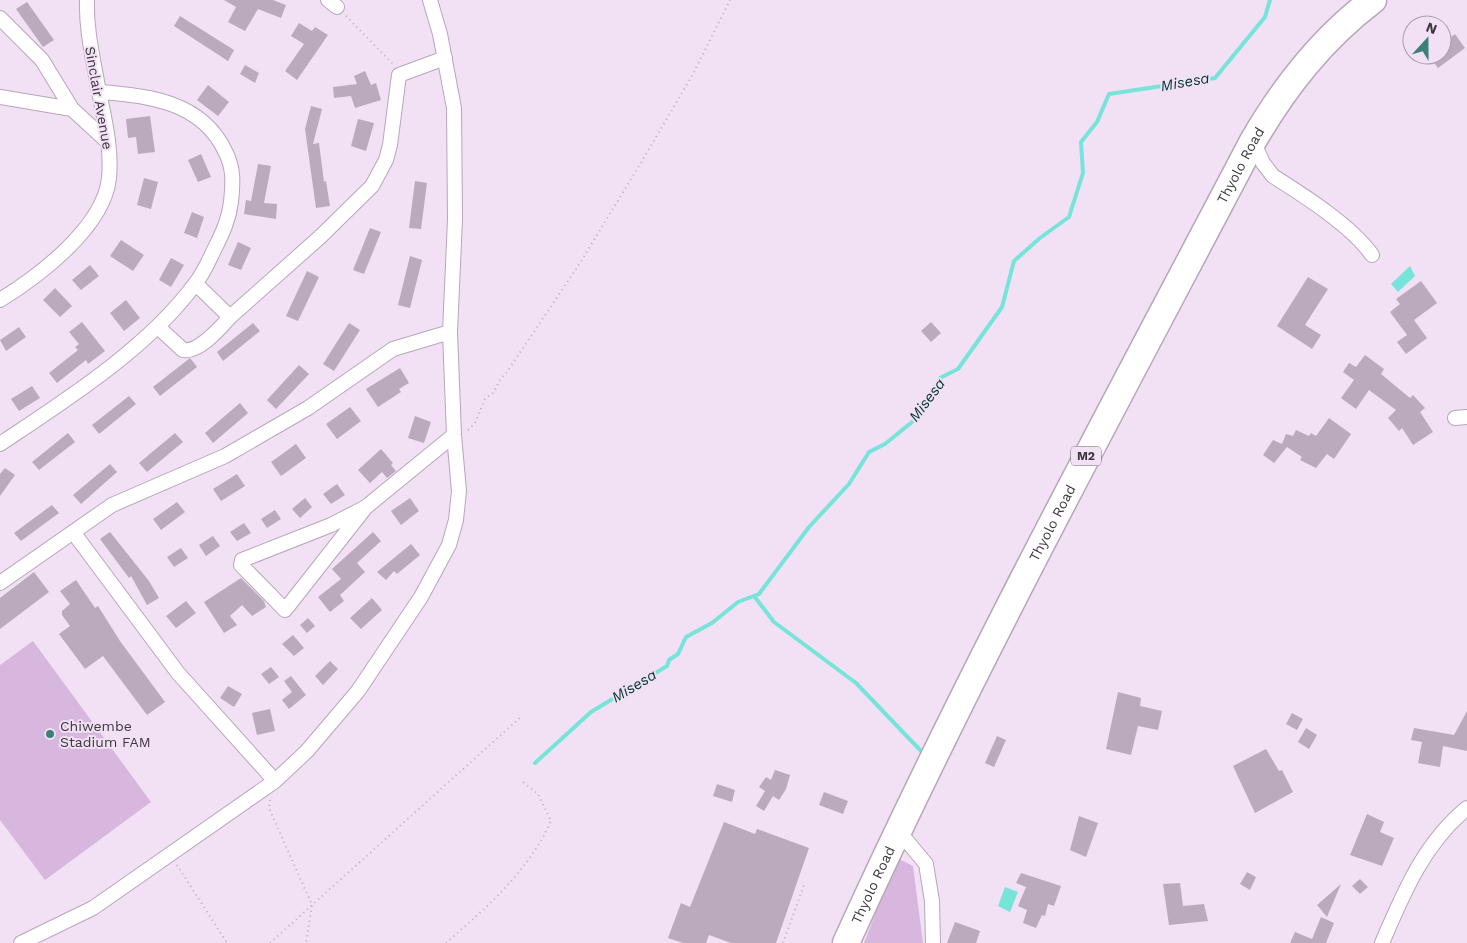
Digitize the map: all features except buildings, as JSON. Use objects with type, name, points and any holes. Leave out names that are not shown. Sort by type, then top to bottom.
[{"type":"highway","name":"Thyolo Road","points":[[846,943],[897,829],[1060,506],[1253,141],[1274,105],[1310,57],[1341,26],[1373,0]]},
{"type":"street","name":"Sinclair Avenue","points":[[0,300],[72,245],[94,218],[108,186],[108,142],[87,26],[87,0]]},
{"type":"street","points":[[21,943],[92,908],[275,781],[315,742],[358,691],[434,576],[449,544],[456,520],[459,490],[454,435],[450,332],[456,163],[454,101],[430,0]]},
{"type":"street","points":[[0,18],[42,60],[72,109],[108,142]]},
{"type":"street","points":[[158,327],[183,350],[188,351],[210,338],[230,317],[320,237],[372,186],[386,160],[390,145],[399,75],[445,58]]},
{"type":"street","points":[[0,444],[56,406],[158,327],[196,284],[225,227],[229,214],[233,170],[219,137],[196,115],[138,94],[99,92]]},
{"type":"street","points":[[0,97],[72,109]]},
{"type":"street","points":[[1253,141],[1263,163],[1273,176],[1352,232],[1364,243],[1372,255]]},
{"type":"street","points":[[196,284],[230,317]]},
{"type":"street","points":[[0,582],[112,505],[239,448],[308,408],[394,349],[450,332]]},
{"type":"street","points":[[366,507],[285,610],[241,564],[242,560],[331,525],[366,507],[454,435]]},
{"type":"street","points":[[73,532],[178,673],[275,781]]},
{"type":"street","points":[[1382,943],[1417,866],[1446,829],[1467,808]]},
{"type":"street","points":[[897,829],[926,864],[932,901],[933,943]]},
{"type":"path","points":[[454,435],[469,429],[475,423],[485,399],[494,392],[500,379],[507,372],[580,263],[693,74],[730,0]]},
{"type":"path","points":[[332,3],[393,65],[399,75]]},
{"type":"path","points":[[270,943],[522,716]]},
{"type":"path","points":[[275,781],[269,808],[312,904],[306,943]]},
{"type":"path","points":[[446,943],[505,890],[542,842],[551,821],[538,794],[523,782]]},
{"type":"path","points":[[170,854],[227,943]]},
{"type":"path","points":[[783,943],[804,885]]},
{"type":"shaded area","points":[[1410,266],[1415,276],[1398,292],[1391,284]]},
{"type":"shaded area","name":"Chiwembe Stadium FAM","points":[[33,641],[151,802],[45,880],[0,820],[0,665]]},
{"type":"shaded area","points":[[897,858],[913,866],[923,943],[864,943]]},
{"type":"shaded area","points":[[1005,887],[1018,892],[1010,912],[998,906]]},
{"type":"waterway","name":"Misesa","points":[[535,763],[591,712],[667,666],[669,660],[678,654],[686,637],[712,623],[738,602],[759,594],[809,527],[849,484],[869,452],[885,444],[917,418],[940,378],[958,369],[1002,307],[1014,261],[1040,238],[1069,217],[1083,173],[1081,142],[1097,122],[1109,94],[1215,78],[1265,17],[1270,0]]},
{"type":"waterway","points":[[754,596],[774,622],[856,683],[921,751]]},
{"type":"place","name":"Chiwembe Stadium FAM","points":[[50,734]]}]
